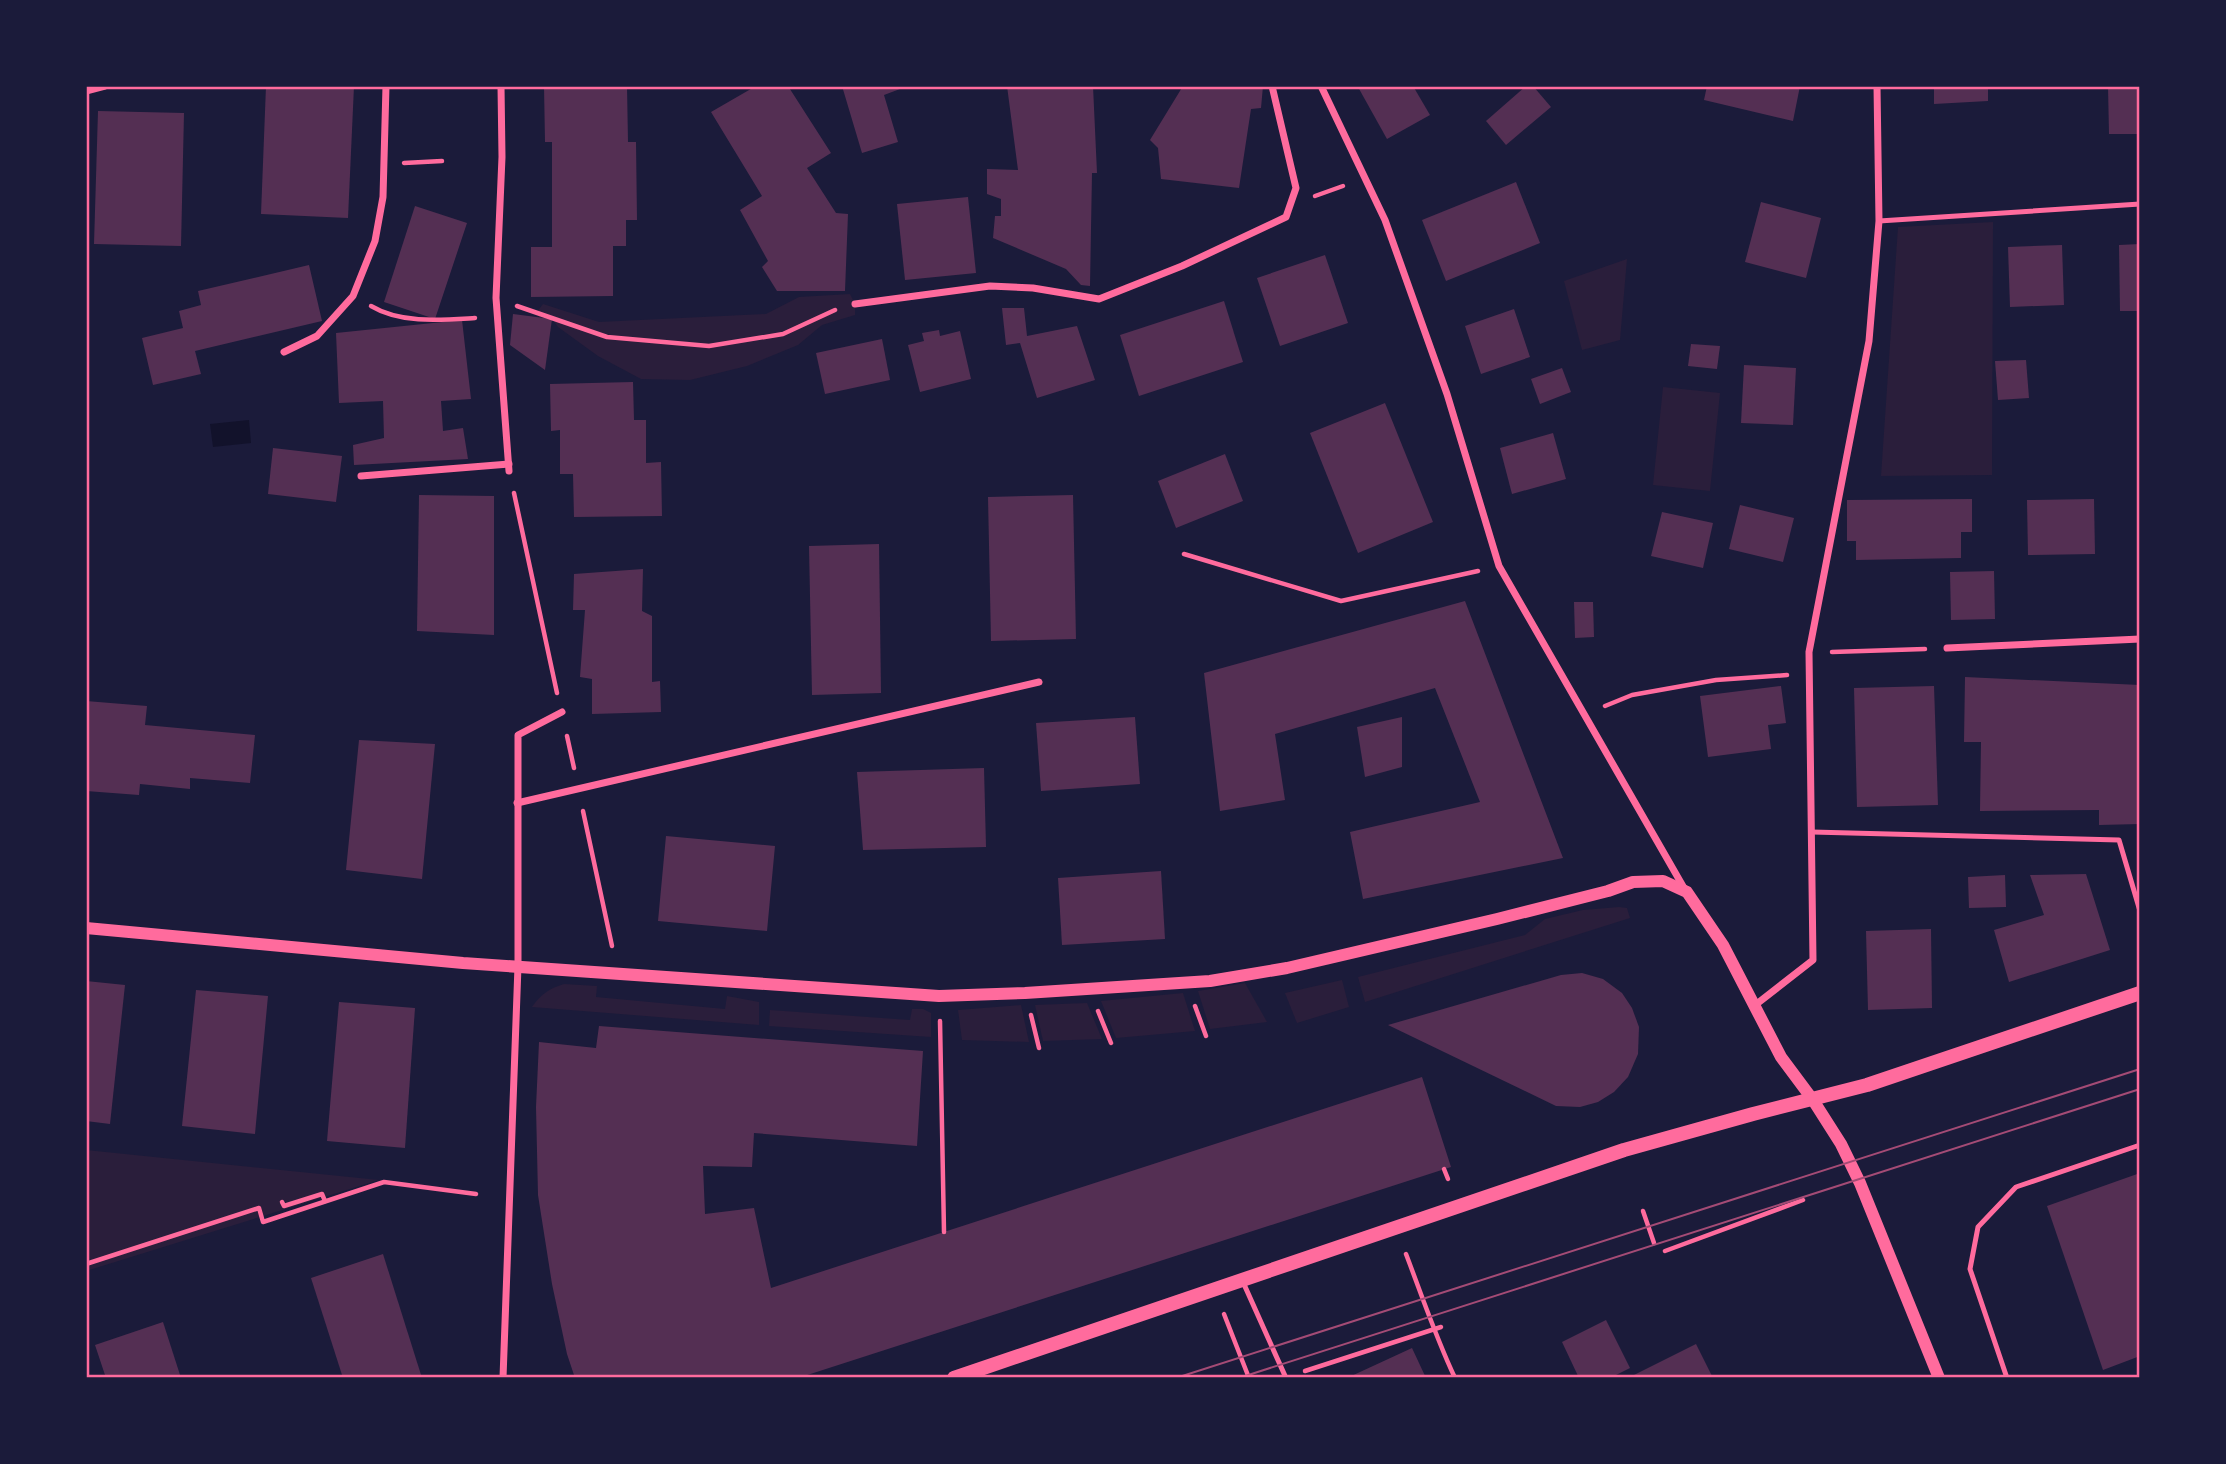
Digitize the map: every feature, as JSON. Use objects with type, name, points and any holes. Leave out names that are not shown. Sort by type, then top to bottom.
[{"type":"main road","points":[[954,1378],[1624,1150],[1867,1085],[2140,993]]},
{"type":"street","points":[[86,91],[104,86]]},
{"type":"street","points":[[284,352],[317,336],[353,296],[375,241],[383,197],[386,86]]},
{"type":"street","points":[[361,476],[509,468],[496,298],[502,157],[501,86]]},
{"type":"street","points":[[855,304],[990,286],[1033,288],[1099,299],[1182,266],[1286,217],[1296,188],[1272,86]]},
{"type":"street","points":[[1321,86],[1385,220],[1447,394],[1499,566],[1687,892],[1723,946],[1781,1058],[1813,1100],[1841,1144],[1856,1174],[1939,1378]]},
{"type":"street","points":[[1754,1006],[1814,960],[1809,652],[1869,341],[1879,221],[1877,86]]},
{"type":"street","points":[[1947,648],[2140,639]]},
{"type":"street","points":[[517,803],[1038,682]]},
{"type":"street","points":[[503,1378],[518,966],[518,734],[562,712]]},
{"type":"street","points":[[86,928],[463,963],[939,996],[1210,981],[1353,953],[1633,882],[1663,881],[1687,892]]},
{"type":"lane","points":[[1879,221],[2140,204]]},
{"type":"lane","points":[[1812,832],[2119,840],[2140,911]]},
{"type":"lane","points":[[2007,1378],[1970,1269],[1978,1227],[2016,1187],[2140,1145]]},
{"type":"lane","points":[[1243,1281],[1286,1378]]},
{"type":"path","points":[[428,162],[442,161]]},
{"type":"path","points":[[1315,196],[1347,185]]},
{"type":"path","points":[[353,296],[384,314],[437,321],[497,317]]},
{"type":"path","points":[[496,298],[607,337],[709,346],[783,334],[825,312]]},
{"type":"path","points":[[509,468],[612,946]]},
{"type":"path","points":[[1184,554],[1341,601],[1499,566]]},
{"type":"path","points":[[1854,652],[1926,649]]},
{"type":"path","points":[[1608,704],[1632,695],[1716,680],[1809,674]]},
{"type":"path","points":[[939,996],[944,1232]]},
{"type":"path","points":[[1444,1169],[1448,1178]]},
{"type":"path","points":[[86,1264],[259,1208],[263,1222],[384,1182],[476,1194]]},
{"type":"path","points":[[286,1214],[283,1204],[322,1194],[325,1201]]},
{"type":"path","points":[[1665,1251],[1803,1200]]},
{"type":"path","points":[[1643,1211],[1654,1243]]},
{"type":"path","points":[[1406,1254],[1455,1378]]},
{"type":"path","points":[[1415,1277],[1421,1275]]},
{"type":"path","points":[[1215,1290],[1249,1378]]},
{"type":"path","points":[[1286,1378],[1441,1327]]},
{"type":"shaded area","points":[[1993,222],[1992,475],[1881,476],[1898,227]]},
{"type":"shaded area","points":[[1627,259],[1620,340],[1582,350],[1564,281]]},
{"type":"shaded area","points":[[850,294],[855,304],[855,315],[822,325],[798,345],[747,366],[690,380],[641,379],[598,356],[558,327],[552,319],[539,317],[537,312],[543,304],[599,322],[766,314],[799,297]]},
{"type":"shaded area","points":[[1663,387],[1720,393],[1710,491],[1653,485]]},
{"type":"shaded area","points":[[249,420],[251,443],[213,447],[210,424]]},
{"type":"shaded area","points":[[1627,908],[1630,918],[1365,1002],[1358,977],[1525,935],[1545,919],[1583,910]]},
{"type":"shaded area","points":[[1342,980],[1349,1007],[1297,1023],[1285,993]]},
{"type":"shaded area","points":[[1245,983],[1267,1022],[1210,1029],[1198,991]]},
{"type":"shaded area","points":[[564,984],[597,986],[596,997],[725,1009],[727,996],[759,1002],[759,1025],[532,1007],[546,993]]},
{"type":"shaded area","points":[[1183,993],[1195,1031],[1116,1038],[1101,1001]]},
{"type":"shaded area","points":[[1087,1003],[1102,1039],[1043,1041],[1035,1005]]},
{"type":"shaded area","points":[[1021,1005],[1029,1042],[962,1040],[958,1010]]},
{"type":"shaded area","points":[[912,1009],[923,1009],[931,1013],[931,1037],[769,1026],[770,1010],[910,1020]]},
{"type":"shaded area","points":[[86,1150],[379,1180],[86,1271]]},
{"type":"building","points":[[266,86],[354,86],[348,218],[261,214]]},
{"type":"building","points":[[544,86],[627,86],[628,142],[636,142],[637,220],[626,220],[626,246],[613,246],[613,296],[531,297],[531,247],[552,247],[552,142],[545,142]]},
{"type":"building","points":[[756,86],[788,86],[831,153],[807,168],[836,213],[848,214],[845,291],[777,291],[762,267],[768,261],[740,210],[762,196],[711,112]]},
{"type":"building","points":[[842,86],[908,86],[884,95],[898,142],[862,153]]},
{"type":"building","points":[[1007,86],[1093,86],[1097,173],[1092,173],[1090,286],[1081,285],[1066,269],[993,238],[995,216],[1001,216],[1001,199],[987,194],[987,169],[1018,170]]},
{"type":"building","points":[[1183,86],[1263,86],[1261,108],[1251,109],[1239,188],[1161,179],[1158,148],[1150,140]]},
{"type":"building","points":[[1413,86],[1430,115],[1387,139],[1358,87]]},
{"type":"building","points":[[1526,86],[1533,86],[1551,107],[1506,145],[1486,121]]},
{"type":"building","points":[[1707,86],[1800,86],[1793,121],[1704,100]]},
{"type":"building","points":[[1934,86],[1988,86],[1988,101],[1934,104]]},
{"type":"building","points":[[2108,86],[2140,86],[2140,134],[2109,134]]},
{"type":"building","points":[[98,111],[184,113],[181,246],[94,244]]},
{"type":"building","points":[[1516,182],[1540,243],[1446,281],[1422,220]]},
{"type":"building","points":[[968,197],[976,273],[905,280],[897,204]]},
{"type":"building","points":[[1761,202],[1821,218],[1806,278],[1745,262]]},
{"type":"building","points":[[415,206],[467,223],[435,319],[384,302]]},
{"type":"building","points":[[2140,244],[2140,311],[2120,311],[2119,245]]},
{"type":"building","points":[[2062,245],[2064,305],[2010,307],[2008,247]]},
{"type":"building","points":[[1325,255],[1348,323],[1280,346],[1257,278]]},
{"type":"building","points":[[309,265],[322,321],[195,351],[201,374],[153,385],[142,338],[183,328],[179,311],[201,305],[198,291]]},
{"type":"building","points":[[1224,301],[1243,362],[1139,396],[1120,335]]},
{"type":"building","points":[[1002,308],[1024,308],[1027,336],[1077,326],[1095,380],[1037,398],[1020,343],[1006,345]]},
{"type":"building","points":[[1514,309],[1530,357],[1481,374],[1465,326]]},
{"type":"building","points":[[513,314],[552,319],[545,370],[510,345]]},
{"type":"building","points":[[462,320],[471,399],[441,401],[443,431],[463,428],[468,459],[354,465],[353,445],[384,438],[383,401],[339,403],[336,333]]},
{"type":"building","points":[[939,330],[940,336],[960,331],[971,379],[920,392],[908,345],[924,341],[922,333]]},
{"type":"building","points":[[882,339],[890,380],[825,394],[816,353]]},
{"type":"building","points":[[1691,344],[1720,346],[1717,369],[1688,366]]},
{"type":"building","points":[[2026,360],[2029,398],[1998,400],[1995,361]]},
{"type":"building","points":[[1744,365],[1796,368],[1793,425],[1741,423]]},
{"type":"building","points":[[1562,368],[1571,392],[1540,404],[1531,379]]},
{"type":"building","points":[[633,382],[634,420],[646,420],[646,463],[661,462],[662,516],[574,517],[573,474],[560,474],[560,430],[551,431],[550,384]]},
{"type":"building","points":[[1385,403],[1433,522],[1358,553],[1310,433]]},
{"type":"building","points":[[1553,433],[1566,479],[1512,494],[1500,448]]},
{"type":"building","points":[[273,448],[342,456],[336,502],[268,494]]},
{"type":"building","points":[[1225,454],[1243,501],[1176,528],[1158,481]]},
{"type":"building","points":[[419,495],[494,496],[494,635],[417,631]]},
{"type":"building","points":[[1073,495],[1076,639],[991,641],[988,497]]},
{"type":"building","points":[[1972,499],[1972,532],[1961,532],[1961,558],[1856,560],[1856,541],[1847,541],[1847,500]]},
{"type":"building","points":[[2094,499],[2095,554],[2028,555],[2027,500]]},
{"type":"building","points":[[1740,505],[1794,518],[1783,562],[1729,549]]},
{"type":"building","points":[[1662,512],[1713,523],[1703,568],[1651,556]]},
{"type":"building","points":[[879,544],[881,693],[812,695],[809,546]]},
{"type":"building","points":[[643,569],[642,611],[652,616],[652,682],[660,681],[661,712],[592,714],[592,679],[580,677],[585,610],[573,610],[574,574]]},
{"type":"building","points":[[1994,571],[1995,619],[1951,620],[1950,572]]},
{"type":"building","points":[[1465,601],[1563,858],[1363,899],[1350,832],[1480,802],[1435,688],[1275,734],[1285,800],[1220,811],[1204,673]]},
{"type":"building","points":[[1574,602],[1593,602],[1594,637],[1575,638]]},
{"type":"building","points":[[1965,677],[2140,685],[2140,824],[2099,825],[2099,810],[1980,811],[1981,742],[1964,742]]},
{"type":"building","points":[[1781,686],[1786,723],[1768,725],[1771,749],[1708,757],[1700,696]]},
{"type":"building","points":[[1934,686],[1938,805],[1857,807],[1854,688]]},
{"type":"building","points":[[86,701],[147,706],[145,725],[255,735],[250,783],[190,778],[190,789],[140,784],[139,795],[86,791]]},
{"type":"building","points":[[1135,717],[1140,784],[1041,791],[1036,723]]},
{"type":"building","points":[[1402,717],[1402,767],[1365,777],[1357,727]]},
{"type":"building","points":[[359,740],[435,744],[422,879],[346,870]]},
{"type":"building","points":[[984,768],[986,847],[863,850],[857,772]]},
{"type":"building","points":[[666,836],[775,846],[767,931],[658,921]]},
{"type":"building","points":[[1161,871],[1165,939],[1062,945],[1058,878]]},
{"type":"building","points":[[2086,874],[2110,950],[2009,982],[1994,930],[2044,915],[2030,875]]},
{"type":"building","points":[[2005,875],[2006,907],[1969,908],[1968,877]]},
{"type":"building","points":[[1931,929],[1932,1008],[1868,1010],[1866,931]]},
{"type":"building","points":[[1582,973],[1603,979],[1622,993],[1632,1008],[1639,1027],[1638,1054],[1628,1077],[1614,1092],[1598,1102],[1580,1107],[1556,1106],[1388,1025],[1561,975]]},
{"type":"building","points":[[86,981],[125,985],[110,1124],[86,1121]]},
{"type":"building","points":[[196,990],[268,996],[255,1134],[182,1126]]},
{"type":"building","points":[[339,1002],[415,1008],[405,1148],[327,1141]]},
{"type":"building","points":[[599,1026],[923,1051],[917,1146],[754,1133],[752,1167],[703,1166],[705,1214],[754,1208],[771,1288],[1422,1077],[1451,1167],[798,1378],[575,1378],[552,1284],[538,1195],[536,1107],[539,1042],[596,1048]]},
{"type":"building","points":[[2140,1173],[2140,1356],[2103,1370],[2047,1206]]},
{"type":"building","points":[[383,1254],[422,1378],[343,1378],[311,1278]]},
{"type":"building","points":[[1606,1320],[1630,1368],[1610,1378],[1579,1378],[1562,1342]]},
{"type":"building","points":[[163,1322],[181,1378],[106,1378],[95,1345]]},
{"type":"building","points":[[1696,1344],[1713,1378],[1628,1378]]},
{"type":"building","points":[[1412,1348],[1426,1378],[1347,1378]]},
{"type":"tram line","points":[[1176,1378],[2140,1069]]},
{"type":"tram line","points":[[1239,1378],[2140,1089]]}]
